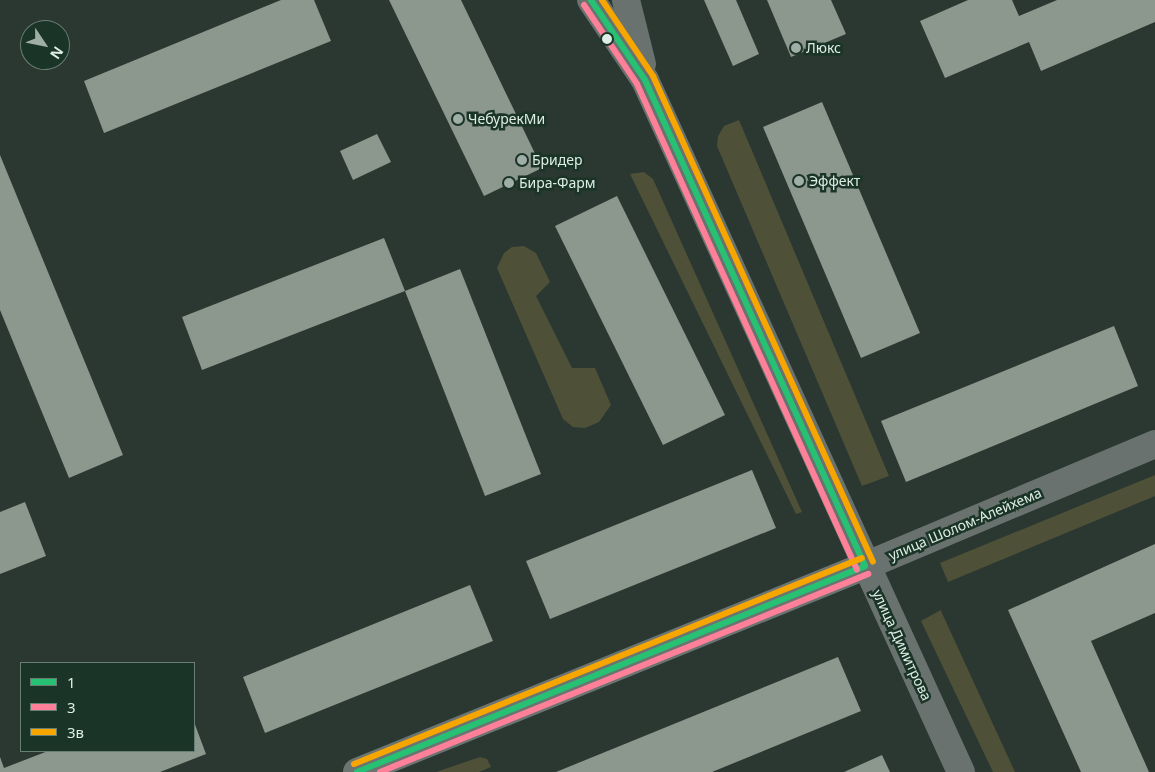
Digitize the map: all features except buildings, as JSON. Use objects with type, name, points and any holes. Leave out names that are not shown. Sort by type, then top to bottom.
[{"type":"main road","name":"улица Димитрова","points":[[591,0],[646,80]]},
{"type":"main road","name":"улица Димитрова","points":[[626,0],[646,80],[865,566],[961,772]]},
{"type":"main road","name":"улица Шолом-Алейхема","points":[[357,772],[865,566],[1155,444]]},
{"type":"green space","points":[[739,120],[889,476],[862,486],[717,146],[718,136],[724,126]]},
{"type":"green space","points":[[644,172],[653,179],[802,512],[796,514],[630,174]]},
{"type":"green space","points":[[524,246],[536,253],[550,282],[536,296],[572,368],[595,368],[611,405],[599,422],[585,428],[573,427],[563,419],[497,268],[504,253],[512,247]]},
{"type":"green space","points":[[1155,475],[1155,496],[948,582],[940,563]]},
{"type":"green space","points":[[941,610],[1015,772],[993,772],[921,621]]},
{"type":"green space","points":[[480,757],[487,759],[491,767],[479,772],[436,772]]},
{"type":"transit line","name":"1","points":[[591,0],[645,80],[865,566]]},
{"type":"transit line","name":"3в","points":[[602,0],[653,76],[873,562]]},
{"type":"transit line","name":"3","points":[[584,5],[637,84],[857,570]]},
{"type":"transit line","name":"3в","points":[[354,764],[862,558]]},
{"type":"transit line","name":"1","points":[[357,772],[865,566]]},
{"type":"transit line","name":"3","points":[[380,772],[868,574]]},
{"type":"place","name":"Люкс","points":[[796,48]]},
{"type":"place","name":"ЧебурекМи","points":[[458,119]]},
{"type":"place","name":"Бридер","points":[[522,160]]},
{"type":"place","name":"Эффект","points":[[799,181]]},
{"type":"place","name":"Бира-Фарм","points":[[509,183]]}]
